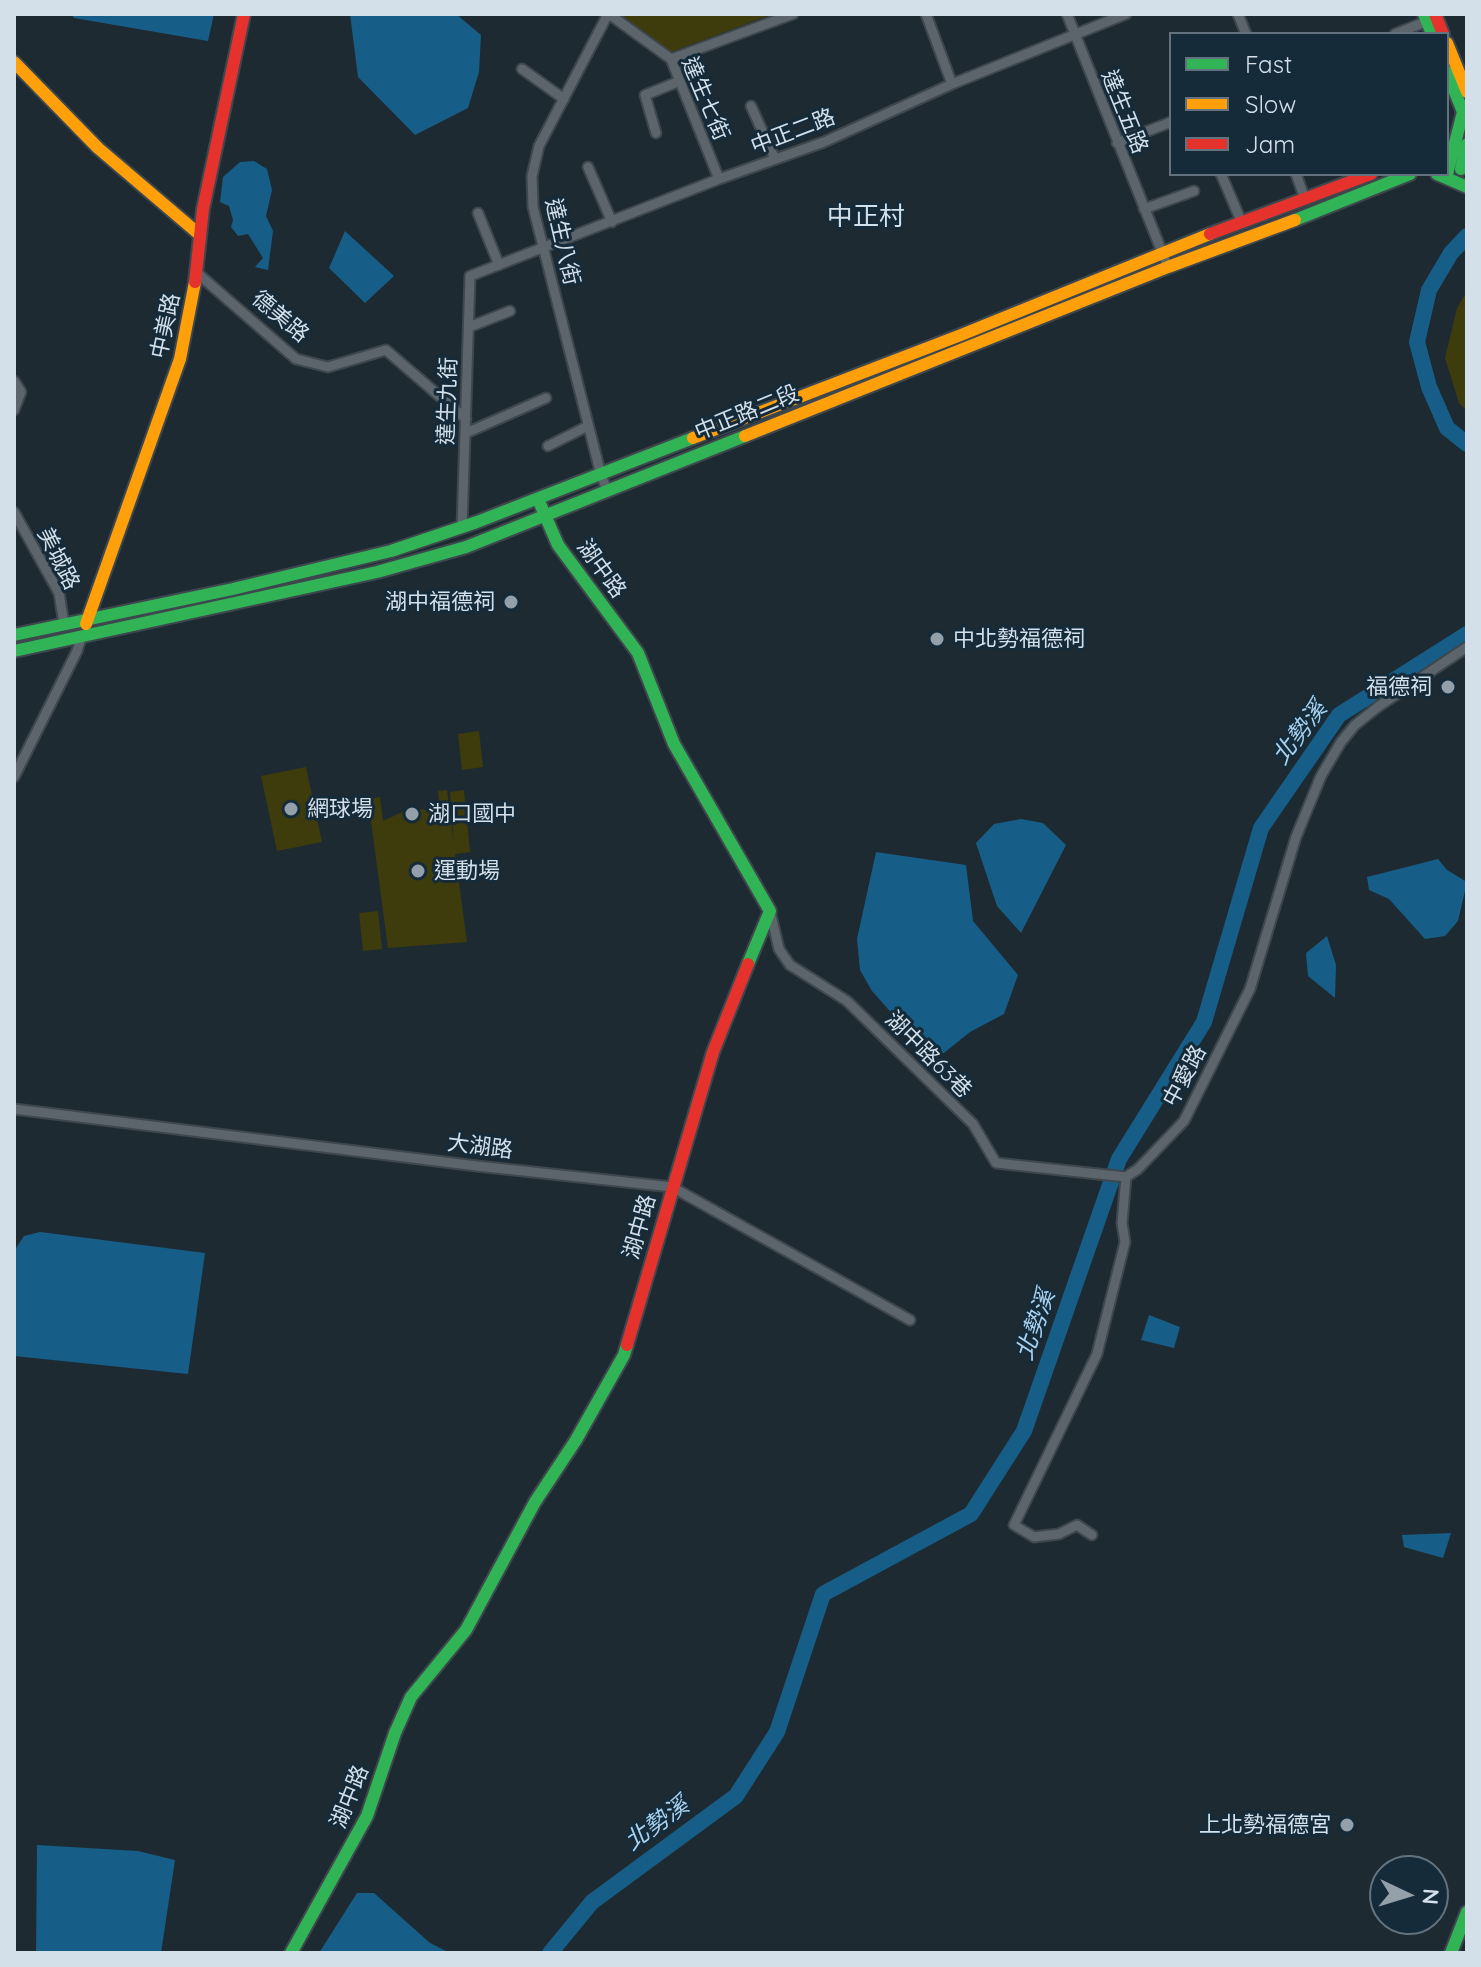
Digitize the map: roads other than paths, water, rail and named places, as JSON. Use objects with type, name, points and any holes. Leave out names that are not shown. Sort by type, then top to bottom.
[{"type":"main road","name":"中美路","points":[[82,635],[180,359],[196,272],[203,209],[244,14]]},
{"type":"main road","points":[[1449,48],[1467,92]]},
{"type":"main road","points":[[14,62],[98,148],[200,235]]},
{"type":"main road","points":[[1449,77],[1463,112],[1458,155]]},
{"type":"main road","name":"中正路二段","points":[[14,635],[242,587],[376,554],[462,527],[961,335],[1161,252],[1366,176]]},
{"type":"main road","name":"中正路二段","points":[[14,651],[377,572],[466,547],[1168,267],[1405,176]]},
{"type":"main road","points":[[1442,176],[1467,187]]},
{"type":"main road","name":"湖中路","points":[[291,1953],[367,1816],[395,1733],[411,1697],[466,1630],[535,1502],[576,1440],[624,1355],[713,1052],[770,911],[674,744],[638,653],[558,545],[538,499]]},
{"type":"main road","points":[[1451,1953],[1467,1912]]},
{"type":"street","name":"達生七街","points":[[608,14],[671,59],[719,179]]},
{"type":"street","name":"達生八街","points":[[607,490],[533,207],[532,176],[539,146],[608,14]]},
{"type":"street","points":[[671,59],[793,14]]},
{"type":"street","points":[[926,14],[952,84]]},
{"type":"street","name":"達生五路","points":[[1067,14],[1168,267]]},
{"type":"street","name":"中正二路","points":[[470,276],[719,179],[824,142],[952,84],[1126,14]]},
{"type":"street","points":[[1400,32],[1431,20]]},
{"type":"street","points":[[522,69],[564,99]]},
{"type":"street","points":[[656,133],[645,95],[680,81]]},
{"type":"street","points":[[751,106],[775,159]]},
{"type":"street","points":[[1117,143],[1169,123]]},
{"type":"street","points":[[588,167],[612,222]]},
{"type":"street","points":[[1222,176],[1242,223]]},
{"type":"street","points":[[1297,176],[1305,199]]},
{"type":"street","points":[[1144,209],[1194,191]]},
{"type":"street","points":[[478,213],[499,265]]},
{"type":"street","name":"德美路","points":[[196,272],[296,359],[328,367],[386,350],[466,419]]},
{"type":"street","name":"達生九街","points":[[462,527],[470,276]]},
{"type":"street","points":[[469,327],[510,311]]},
{"type":"street","points":[[14,381],[21,392],[14,410]]},
{"type":"street","points":[[466,433],[546,398]]},
{"type":"street","points":[[548,446],[588,426]]},
{"type":"street","name":"美城路","points":[[14,512],[59,593],[64,624]]},
{"type":"street","points":[[14,777],[77,651],[82,635]]},
{"type":"street","name":"中愛路","points":[[1126,1177],[1138,1169],[1184,1121],[1250,989],[1296,837],[1321,776],[1341,742],[1355,725],[1379,706],[1467,647]]},
{"type":"street","name":"湖中路63巷","points":[[770,911],[779,949],[790,965],[847,1001],[973,1124],[996,1163],[1126,1177]]},
{"type":"street","name":"大湖路","points":[[14,1109],[672,1187],[910,1320]]},
{"type":"street","points":[[1092,1535],[1077,1525],[1059,1534],[1034,1537],[1014,1525],[1097,1354],[1125,1242],[1122,1223],[1126,1177]]},
{"type":"water","points":[[71,14],[214,14],[208,41],[74,18]]},
{"type":"water","points":[[350,14],[456,14],[481,35],[479,72],[468,108],[415,135],[358,77]]},
{"type":"water","points":[[254,161],[267,169],[272,190],[266,216],[273,231],[268,270],[255,267],[263,258],[248,234],[238,236],[231,227],[233,220],[229,206],[220,202],[223,177],[240,162]]},
{"type":"water","points":[[345,231],[394,276],[365,303],[329,268]]},
{"type":"water","points":[[1021,819],[1043,823],[1066,845],[1021,933],[997,906],[976,843],[994,824]]},
{"type":"water","points":[[876,852],[966,865],[973,921],[1018,975],[1004,1014],[970,1032],[934,1061],[872,991],[860,970],[857,939]]},
{"type":"water","points":[[1438,859],[1447,870],[1467,882],[1458,921],[1445,936],[1425,939],[1389,899],[1369,890],[1367,877]]},
{"type":"water","points":[[1327,936],[1336,965],[1335,998],[1308,976],[1306,953]]},
{"type":"water","points":[[40,1232],[205,1253],[188,1374],[14,1356],[14,1251],[24,1236]]},
{"type":"water","points":[[1149,1315],[1180,1327],[1174,1348],[1141,1340]]},
{"type":"water","points":[[1451,1533],[1443,1558],[1404,1547],[1402,1535]]},
{"type":"water","points":[[37,1845],[138,1851],[175,1860],[161,1953],[36,1953]]},
{"type":"water","points":[[357,1893],[374,1893],[430,1943],[450,1953],[319,1953]]},
{"type":"waterway","name":"北勢溪","points":[[1467,236],[1451,253],[1429,290],[1417,342],[1429,387],[1447,428],[1467,444]]},
{"type":"waterway","name":"北勢溪","points":[[550,1953],[592,1902],[736,1796],[777,1732],[823,1594],[971,1514],[1024,1431],[1119,1159],[1204,1022],[1261,828],[1339,715],[1467,634]]},
{"type":"place","name":"湖中福德祠","points":[[511,602]]},
{"type":"place","name":"中北勢福德祠","points":[[937,639]]},
{"type":"place","name":"福德祠","points":[[1448,687]]},
{"type":"place","name":"網球場","points":[[291,809]]},
{"type":"place","name":"湖口國中","points":[[412,814]]},
{"type":"place","name":"運動場","points":[[418,871]]},
{"type":"place","name":"上北勢福德宮","points":[[1347,1825]]},
{"type":"district","name":"中正村","points":[[866,217]]}]
